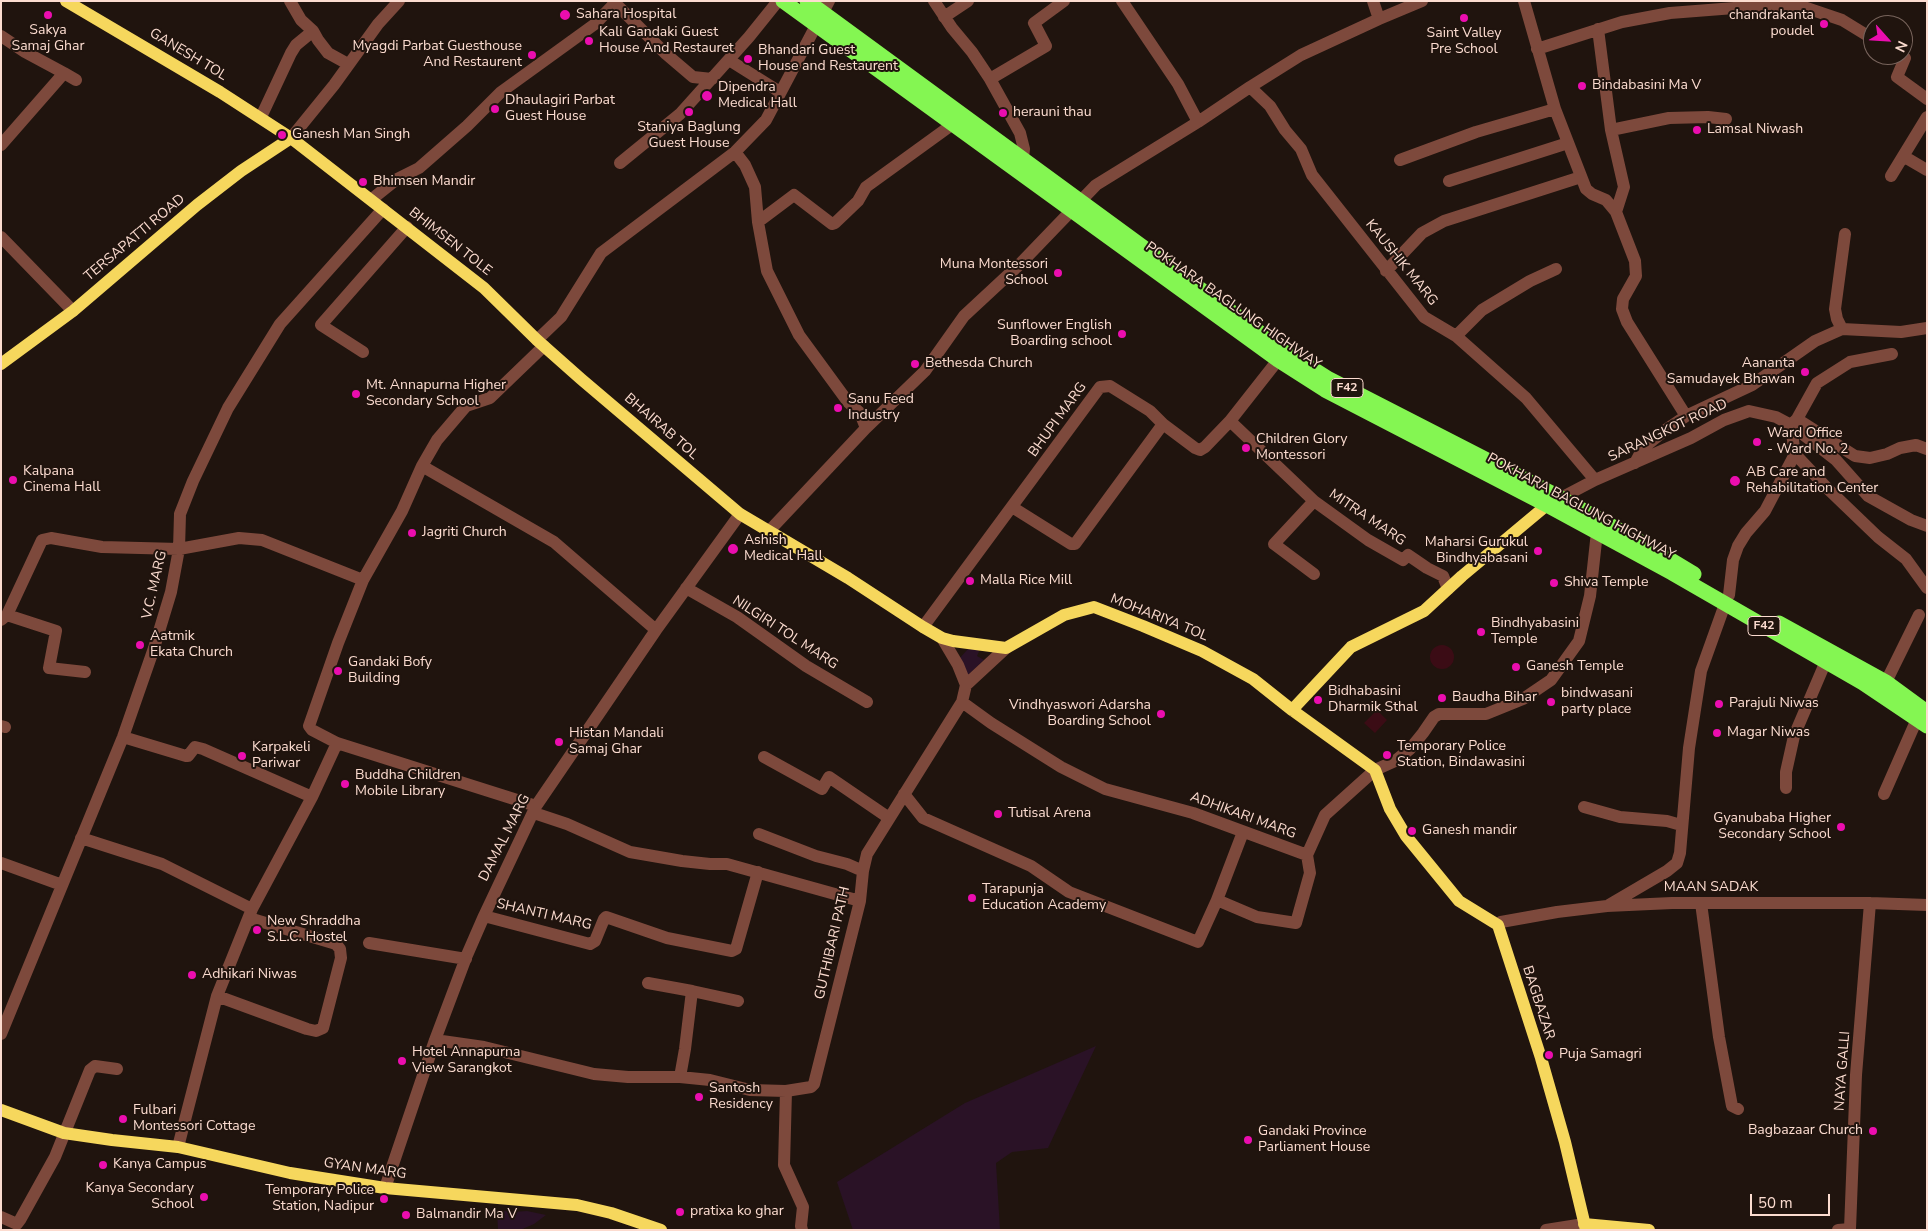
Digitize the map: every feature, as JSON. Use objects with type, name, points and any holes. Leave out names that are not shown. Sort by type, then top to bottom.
[{"type":"highway","name":"POKHARA BAGLUNG HIGHWAY","points":[[783,1],[822,13],[1023,158],[1076,206],[1278,360],[1324,390],[1886,682],[1924,719]]},
{"type":"highway","name":"POKHARA BAGLUNG HIGHWAY","points":[[808,1],[953,124],[1076,206],[1286,351],[1330,379],[1561,498],[1646,545],[1727,600],[1826,662],[1924,719]]},
{"type":"main road","name":"GANESH TOL","points":[[66,1],[261,117],[291,138]]},
{"type":"main road","name":"BHIMSEN TOLE","points":[[291,138],[372,199],[484,288],[541,343]]},
{"type":"main road","name":"TERSAPATTI ROAD","points":[[1,364],[73,311],[197,205],[241,171],[291,138]]},
{"type":"main road","name":"BHAIRAB TOL","points":[[541,343],[581,380],[740,514],[770,530]]},
{"type":"main road","points":[[1292,710],[1351,647],[1424,611],[1510,535],[1547,506]]},
{"type":"main road","points":[[770,530],[848,578],[923,628],[942,638],[973,645],[1006,648]]},
{"type":"main road","name":"MOHARIYA TOL","points":[[1006,648],[1064,615],[1094,607],[1202,651],[1253,679],[1292,710],[1375,770]]},
{"type":"main road","points":[[1375,770],[1390,809],[1406,836],[1459,901],[1498,925]]},
{"type":"main road","name":"BAGBAZAR","points":[[1498,925],[1541,1058],[1565,1142],[1585,1227]]},
{"type":"main road","name":"GYAN MARG","points":[[1,1110],[64,1133],[178,1147],[290,1173],[385,1188],[432,1194],[577,1205],[611,1213],[660,1230]]},
{"type":"main road","points":[[1585,1227],[1649,1230]]},
{"type":"street","points":[[290,1],[301,20],[313,31],[328,53],[348,64]]},
{"type":"street","points":[[291,138],[312,114],[378,24],[399,1]]},
{"type":"street","points":[[620,163],[680,114],[729,60],[778,1]]},
{"type":"street","points":[[934,1],[990,79],[1020,133],[1024,149],[1023,158]]},
{"type":"street","points":[[944,17],[968,1]]},
{"type":"street","points":[[990,79],[1046,46],[1034,23],[1064,1]]},
{"type":"street","points":[[1122,1],[1178,84],[1198,122]]},
{"type":"street","points":[[1373,1],[1380,18]]},
{"type":"street","points":[[770,530],[866,428],[925,371],[964,316],[1020,264],[1096,185],[1301,55],[1380,18],[1422,1]]},
{"type":"street","points":[[1524,1],[1555,109],[1586,189],[1606,200],[1616,212],[1635,261],[1636,276],[1623,299],[1622,309],[1627,322],[1686,416]]},
{"type":"street","points":[[372,199],[396,179],[419,168],[467,126],[501,92],[595,24],[614,2],[666,54],[693,77],[712,79]]},
{"type":"street","points":[[1537,49],[1598,28],[1670,13],[1760,6],[1789,7],[1798,3],[1842,20],[1863,33]]},
{"type":"street","points":[[822,13],[766,120],[735,152],[601,252],[561,317],[541,343],[490,398],[466,406],[438,440],[422,466],[402,511],[363,580],[338,643],[309,726],[312,730],[337,743],[535,809],[630,852],[682,861],[727,864],[860,901]]},
{"type":"street","points":[[1598,28],[1611,130],[1624,187],[1616,212]]},
{"type":"street","points":[[261,117],[291,53],[296,45],[313,31]]},
{"type":"street","points":[[1,36],[25,52],[76,80]]},
{"type":"street","points":[[729,60],[780,92]]},
{"type":"street","points":[[1902,65],[1897,77],[1927,99]]},
{"type":"street","points":[[1,146],[64,73]]},
{"type":"street","name":"KAUSHIK MARG","points":[[1250,87],[1270,106],[1285,130],[1301,149],[1312,174],[1424,318],[1456,336],[1526,398],[1595,480]]},
{"type":"street","points":[[1400,160],[1476,132],[1555,109]]},
{"type":"street","points":[[1611,130],[1669,118],[1708,117],[1726,119]]},
{"type":"street","points":[[1892,176],[1927,117]]},
{"type":"street","points":[[758,222],[794,195],[832,224],[835,223],[858,201],[866,186],[953,124]]},
{"type":"street","points":[[1449,181],[1568,143]]},
{"type":"street","points":[[735,152],[745,165],[755,187],[758,222],[766,271],[798,334],[848,402],[860,413],[866,428]]},
{"type":"street","points":[[1903,156],[1927,170]]},
{"type":"street","points":[[1386,271],[1422,233],[1444,221],[1581,177]]},
{"type":"street","name":"V.C. MARG","points":[[1,1034],[123,737],[154,648],[168,602],[179,549],[180,514],[193,481],[228,408],[280,324],[383,208]]},
{"type":"street","points":[[363,352],[321,325],[407,227]]},
{"type":"street","points":[[1842,329],[1835,309],[1845,234]]},
{"type":"street","points":[[1,236],[73,311]]},
{"type":"street","points":[[1456,336],[1482,310],[1530,281],[1556,269]]},
{"type":"street","points":[[1635,463],[1646,445],[1686,416],[1752,385],[1815,341],[1842,329],[1900,332],[1927,328]]},
{"type":"street","points":[[1607,906],[1668,872],[1676,863],[1680,853],[1689,748],[1702,671],[1727,600],[1733,560],[1738,546],[1746,533],[1765,511],[1795,454],[1794,422],[1817,383],[1850,362],[1892,354]]},
{"type":"street","points":[[1278,360],[1230,421],[1314,501],[1274,544],[1314,574]]},
{"type":"street","name":"BHUPI MARG","points":[[923,628],[1100,387],[1110,386],[1150,412],[1163,424],[1200,450],[1230,421]]},
{"type":"street","name":"SARANGKOT ROAD","points":[[1547,506],[1595,480],[1691,438],[1724,420],[1750,411],[1794,422],[1836,460],[1868,496],[1911,520],[1927,526]]},
{"type":"street","points":[[1794,422],[1855,456],[1870,458],[1916,445],[1927,449]]},
{"type":"street","points":[[1012,507],[1071,544],[1074,544],[1163,424]]},
{"type":"street","points":[[1795,454],[1878,537],[1906,559],[1927,588]]},
{"type":"street","points":[[422,466],[554,542],[656,630]]},
{"type":"street","name":"MITRA MARG","points":[[1314,501],[1368,540],[1403,560],[1408,555],[1443,576],[1448,589]]},
{"type":"street","name":"DAMAL MARG","points":[[385,1188],[435,1040],[466,959],[484,916],[535,809],[656,630],[740,514]]},
{"type":"street","points":[[1307,854],[1325,815],[1375,770],[1395,761],[1410,749],[1434,717],[1439,714],[1486,714],[1523,699],[1551,680],[1579,641],[1590,596],[1597,532]]},
{"type":"street","points":[[85,672],[49,668],[56,631],[4,617],[42,540],[51,538],[102,547],[179,549],[239,538],[262,540],[363,580]]},
{"type":"street","name":"NILGIRI TOL MARG","points":[[686,588],[737,617],[806,666],[867,702]]},
{"type":"street","points":[[1886,682],[1920,615]]},
{"type":"street","points":[[942,638],[958,665],[966,685],[1006,648]]},
{"type":"street","points":[[1786,788],[1786,772],[1794,736],[1826,662]]},
{"type":"street","name":"GUTHIBARI PATH","points":[[786,1091],[811,1087],[814,1084],[860,901],[867,854],[962,702],[966,685]]},
{"type":"street","name":"ADHIKARI MARG","points":[[962,702],[991,723],[1062,767],[1106,789],[1193,813],[1307,854],[1310,873],[1296,924],[1256,918],[1216,900]]},
{"type":"street","points":[[1884,794],[1924,719]]},
{"type":"street","points":[[123,737],[186,756],[195,747],[203,749],[312,797]]},
{"type":"street","points":[[178,1147],[217,996],[250,914],[312,797],[337,743]]},
{"type":"street","points":[[764,757],[822,788],[829,778],[889,818]]},
{"type":"street","points":[[904,794],[923,818],[1031,866],[1069,892],[1198,942],[1243,832]]},
{"type":"street","points":[[1584,808],[1620,817],[1667,821],[1682,825]]},
{"type":"street","points":[[759,834],[816,856],[847,864],[863,871]]},
{"type":"street","points":[[81,838],[162,864],[250,914],[336,944],[340,948],[341,958],[323,1028],[316,1031],[217,996]]},
{"type":"street","points":[[1,863],[62,885]]},
{"type":"street","name":"SHANTI MARG","points":[[484,916],[590,944],[595,941],[606,917],[666,938],[732,952],[736,949],[758,872]]},
{"type":"street","name":"MAAN SADAK","points":[[1498,925],[1501,922],[1557,912],[1607,906],[1672,903],[1870,903],[1927,905]]},
{"type":"street","points":[[1702,903],[1719,1037],[1732,1106],[1738,1109]]},
{"type":"street","name":"NAYA GALLI","points":[[1838,1230],[1850,1229],[1856,1076],[1870,903]]},
{"type":"street","points":[[369,943],[466,959]]},
{"type":"street","points":[[648,983],[738,1001]]},
{"type":"street","points":[[680,1076],[686,1049],[692,991]]},
{"type":"street","points":[[435,1040],[484,1047],[594,1074],[628,1077],[680,1076],[710,1080],[750,1090],[786,1091],[784,1165],[803,1208],[802,1230]]},
{"type":"street","points":[[1,1217],[17,1224],[20,1220],[56,1157],[90,1070],[95,1066],[117,1069]]},
{"type":"street","points":[[1546,1230],[1585,1227]]},
{"type":"shaded area","points":[[1442,645],[1451,648],[1454,657],[1451,666],[1442,669],[1433,666],[1430,657],[1433,648]]},
{"type":"shaded area","points":[[968,649],[980,649],[977,656],[984,660],[967,676],[958,660]]},
{"type":"shaded area","points":[[1377,710],[1387,720],[1375,733],[1364,723]]},
{"type":"shaded area","points":[[1096,1046],[1048,1148],[1012,1152],[996,1163],[1000,1230],[853,1230],[837,1182],[965,1103]]},
{"type":"shaded area","points":[[497,1210],[527,1211],[546,1215],[534,1224],[520,1230],[498,1230]]},
{"type":"place","name":"Sakya Samaj Ghar","points":[[48,15]]},
{"type":"place","name":"Sahara Hospital","points":[[565,15]]},
{"type":"place","name":"Saint Valley Pre School","points":[[1464,18]]},
{"type":"place","name":"chandrakanta poudel","points":[[1824,24]]},
{"type":"place","name":"Kali Gandaki Guest House And Restauret","points":[[589,41]]},
{"type":"place","name":"Myagdi Parbat Guesthouse And Restaurent","points":[[532,55]]},
{"type":"place","name":"Bhandari Guest House and Restaurent","points":[[748,59]]},
{"type":"place","name":"Bindabasini Ma V","points":[[1582,86]]},
{"type":"place","name":"Dipendra Medical Hall","points":[[707,96]]},
{"type":"place","name":"Dhaulagiri Parbat Guest House","points":[[495,109]]},
{"type":"place","name":"Staniya Baglung Guest House","points":[[689,112]]},
{"type":"place","name":"herauni thau","points":[[1003,113]]},
{"type":"place","name":"Lamsal Niwash","points":[[1697,130]]},
{"type":"place","name":"Ganesh Man Singh","points":[[282,135]]},
{"type":"place","name":"Bhimsen Mandir","points":[[363,182]]},
{"type":"place","name":"Muna Montessori School","points":[[1058,273]]},
{"type":"place","name":"Sunflower English Boarding school","points":[[1122,334]]},
{"type":"place","name":"Bethesda Church","points":[[915,364]]},
{"type":"place","name":"Aananta Samudayek Bhawan","points":[[1805,372]]},
{"type":"place","name":"Mt. Annapurna Higher Secondary School","points":[[356,394]]},
{"type":"place","name":"Sanu Feed Industry","points":[[838,408]]},
{"type":"place","name":"Ward Office - Ward No. 2","points":[[1757,442]]},
{"type":"place","name":"Children Glory Montessori","points":[[1246,448]]},
{"type":"place","name":"Kalpana Cinema Hall","points":[[13,480]]},
{"type":"place","name":"AB Care and Rehabilitation Center","points":[[1735,481]]},
{"type":"place","name":"Jagriti Church","points":[[412,533]]},
{"type":"place","name":"Ashish Medical Hall","points":[[733,549]]},
{"type":"place","name":"Maharsi Gurukul Bindhyabasani","points":[[1538,551]]},
{"type":"place","name":"Malla Rice Mill","points":[[970,581]]},
{"type":"place","name":"Shiva Temple","points":[[1554,583]]},
{"type":"place","name":"Bindhyabasini Temple","points":[[1481,632]]},
{"type":"place","name":"Aatmik Ekata Church","points":[[140,645]]},
{"type":"place","name":"Ganesh Temple","points":[[1516,667]]},
{"type":"place","name":"Gandaki Bofy Building","points":[[338,671]]},
{"type":"place","name":"Baudha Bihar","points":[[1442,698]]},
{"type":"place","name":"Bidhabasini Dharmik Sthal","points":[[1318,700]]},
{"type":"place","name":"bindwasani party place","points":[[1551,702]]},
{"type":"place","name":"Parajuli Niwas","points":[[1719,704]]},
{"type":"place","name":"Vindhyaswori Adarsha Boarding School","points":[[1161,714]]},
{"type":"place","name":"Magar Niwas","points":[[1717,733]]},
{"type":"place","name":"Histan Mandali Samaj Ghar","points":[[559,742]]},
{"type":"place","name":"Temporary Police Station, Bindawasini","points":[[1387,755]]},
{"type":"place","name":"Karpakeli Pariwar","points":[[242,756]]},
{"type":"place","name":"Buddha Children Mobile Library","points":[[345,784]]},
{"type":"place","name":"Tutisal Arena","points":[[998,814]]},
{"type":"place","name":"Gyanubaba Higher Secondary School","points":[[1841,827]]},
{"type":"place","name":"Ganesh mandir","points":[[1412,831]]},
{"type":"place","name":"Tarapunja Education Academy","points":[[972,898]]},
{"type":"place","name":"New Shraddha S.L.C. Hostel","points":[[257,930]]},
{"type":"place","name":"Adhikari Niwas","points":[[192,975]]},
{"type":"place","name":"Puja Samagri","points":[[1549,1055]]},
{"type":"place","name":"Hotel Annapurna View Sarangkot","points":[[402,1061]]},
{"type":"place","name":"Santosh Residency","points":[[699,1097]]},
{"type":"place","name":"Fulbari Montessori Cottage","points":[[123,1119]]},
{"type":"place","name":"Bagbazaar Church","points":[[1873,1131]]},
{"type":"place","name":"Gandaki Province Parliament House","points":[[1248,1140]]},
{"type":"place","name":"Kanya Campus","points":[[103,1165]]},
{"type":"place","name":"Kanya Secondary School","points":[[204,1197]]},
{"type":"place","name":"Temporary Police Station, Nadipur","points":[[384,1199]]},
{"type":"place","name":"pratixa ko ghar","points":[[680,1212]]},
{"type":"place","name":"Balmandir Ma V","points":[[406,1215]]}]
